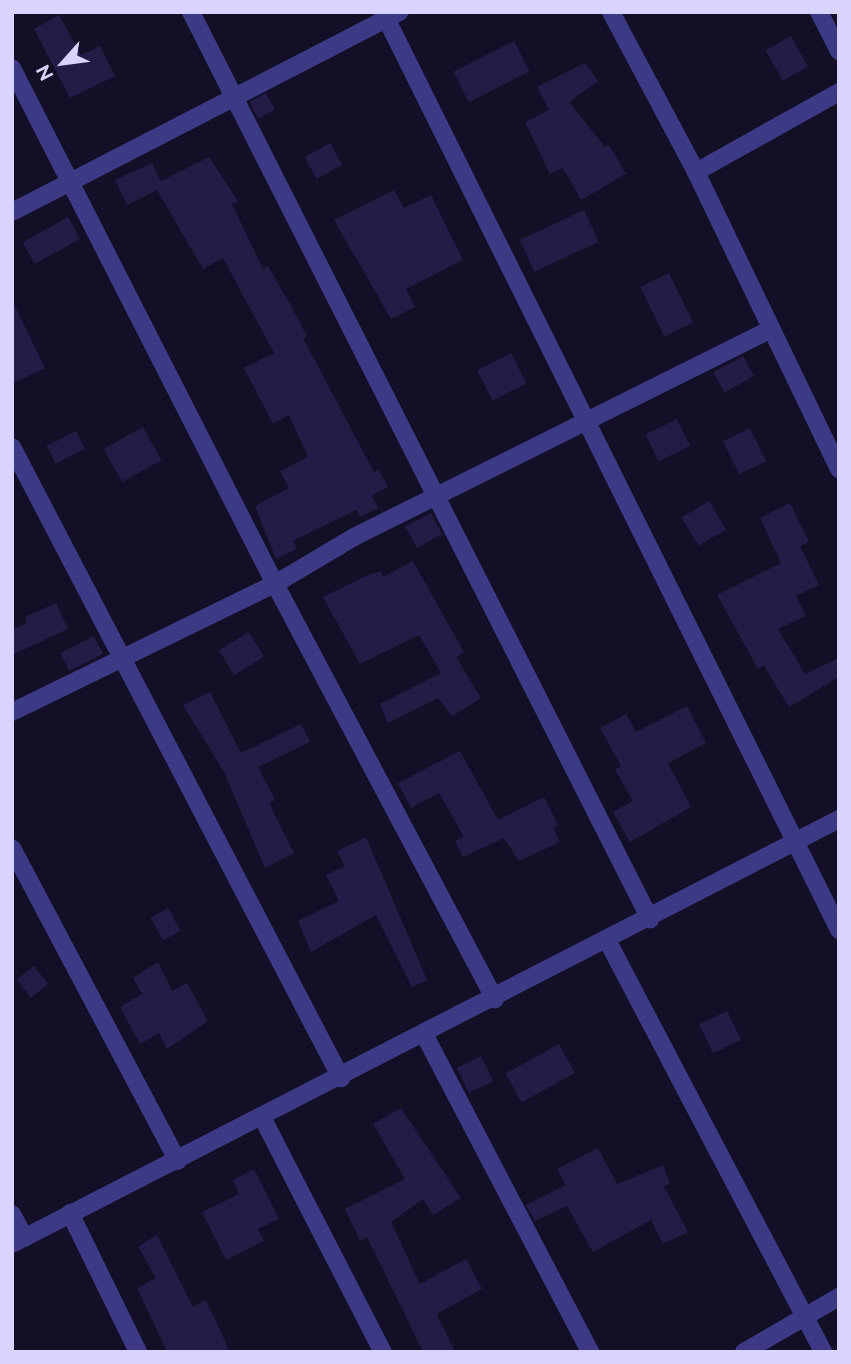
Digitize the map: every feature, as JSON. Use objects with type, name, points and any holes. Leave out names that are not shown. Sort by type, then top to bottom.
[{"type":"street","points":[[191,12],[650,919]]},
{"type":"street","points":[[611,12],[696,172],[839,469]]},
{"type":"street","points":[[819,12],[839,51]]},
{"type":"street","points":[[12,212],[390,14],[839,930]]},
{"type":"street","points":[[12,68],[275,584],[495,999]]},
{"type":"street","points":[[696,172],[839,92]]},
{"type":"street","points":[[12,712],[275,584],[435,497],[590,422],[771,329]]},
{"type":"street","points":[[12,447],[341,1078]]},
{"type":"street","points":[[12,1214],[19,1241],[495,999],[839,819]]},
{"type":"street","points":[[12,848],[178,1161]]},
{"type":"street","points":[[607,940],[823,1352]]},
{"type":"street","points":[[424,1034],[590,1352]]},
{"type":"street","points":[[262,1117],[383,1352]]},
{"type":"street","points":[[70,1213],[138,1352]]},
{"type":"street","points":[[744,1352],[839,1297]]},
{"type":"building","points":[[59,15],[81,55],[100,46],[115,76],[70,98],[34,29]]},
{"type":"building","points":[[791,36],[808,67],[783,81],[766,50]]},
{"type":"building","points":[[514,41],[529,71],[469,102],[453,72]]},
{"type":"building","points":[[585,63],[598,81],[569,102],[605,147],[609,145],[626,174],[581,200],[563,168],[550,174],[525,122],[549,110],[537,87]]},
{"type":"building","points":[[266,93],[275,110],[258,119],[249,102]]},
{"type":"building","points":[[330,143],[342,165],[317,179],[305,157]]},
{"type":"building","points":[[209,157],[238,201],[232,204],[263,269],[268,266],[290,304],[307,336],[303,338],[374,472],[379,470],[388,487],[372,495],[378,508],[360,517],[356,510],[293,541],[297,549],[276,559],[255,506],[289,488],[280,471],[308,457],[289,415],[273,424],[244,368],[274,353],[223,258],[203,269],[157,190],[127,205],[115,180],[152,163],[161,181]]},
{"type":"building","points":[[394,190],[404,208],[431,195],[463,260],[406,289],[415,307],[391,319],[334,220]]},
{"type":"building","points":[[584,210],[599,242],[534,272],[520,240]]},
{"type":"building","points":[[68,217],[80,239],[35,264],[23,242]]},
{"type":"building","points":[[669,273],[693,322],[664,336],[640,287]]},
{"type":"building","points":[[12,300],[45,368],[12,384]]},
{"type":"building","points":[[511,353],[526,383],[493,401],[477,370]]},
{"type":"building","points":[[743,356],[754,376],[724,393],[713,372]]},
{"type":"building","points":[[677,419],[690,446],[659,461],[646,434]]},
{"type":"building","points":[[143,427],[161,460],[122,482],[104,449]]},
{"type":"building","points":[[750,428],[766,461],[739,474],[723,441]]},
{"type":"building","points":[[76,431],[85,449],[56,464],[47,446]]},
{"type":"building","points":[[709,501],[726,529],[699,546],[682,517]]},
{"type":"building","points":[[790,503],[809,542],[800,546],[819,585],[796,596],[806,616],[778,629],[805,674],[839,658],[839,677],[789,707],[764,666],[758,669],[717,595],[781,563],[760,518]]},
{"type":"building","points":[[431,513],[442,534],[417,548],[405,527]]},
{"type":"building","points":[[413,561],[464,652],[456,657],[481,698],[452,716],[438,698],[388,723],[380,704],[441,673],[419,635],[360,664],[323,597],[368,575],[381,571],[383,577]]},
{"type":"building","points":[[56,603],[68,629],[12,655],[12,630],[27,623],[25,617]]},
{"type":"building","points":[[249,632],[264,657],[234,675],[219,650]]},
{"type":"building","points":[[94,636],[103,654],[69,671],[60,653]]},
{"type":"building","points":[[210,692],[241,753],[301,724],[310,742],[258,767],[275,800],[269,803],[294,853],[265,868],[224,772],[183,705]]},
{"type":"building","points":[[687,706],[706,743],[668,763],[691,807],[630,842],[613,812],[633,801],[615,770],[621,766],[600,728],[626,714],[636,732]]},
{"type":"building","points":[[460,751],[498,820],[544,797],[558,825],[553,828],[560,842],[519,861],[504,838],[463,857],[455,841],[464,837],[439,793],[411,808],[398,783]]},
{"type":"building","points":[[366,837],[427,980],[412,987],[376,915],[311,952],[298,921],[339,901],[326,875],[345,866],[337,851]]},
{"type":"building","points":[[168,908],[181,931],[163,940],[151,918]]},
{"type":"building","points":[[158,962],[172,991],[187,983],[208,1021],[167,1049],[159,1033],[140,1044],[120,1007],[142,994],[133,978]]},
{"type":"building","points":[[34,966],[48,984],[31,998],[17,980]]},
{"type":"building","points":[[727,1011],[741,1040],[713,1053],[699,1025]]},
{"type":"building","points":[[559,1044],[575,1073],[522,1102],[506,1074]]},
{"type":"building","points":[[481,1056],[493,1081],[469,1093],[457,1068]]},
{"type":"building","points":[[401,1108],[461,1198],[433,1215],[423,1199],[391,1222],[420,1284],[466,1259],[482,1289],[437,1314],[455,1352],[423,1352],[367,1237],[360,1241],[345,1209],[405,1179],[373,1124]]},
{"type":"building","points":[[598,1148],[617,1184],[663,1165],[670,1184],[664,1186],[688,1232],[663,1244],[651,1220],[593,1252],[567,1206],[535,1221],[526,1205],[566,1185],[557,1169]]},
{"type":"building","points":[[254,1169],[279,1219],[258,1229],[264,1241],[226,1260],[202,1212],[239,1194],[233,1180]]},
{"type":"building","points":[[157,1235],[193,1307],[206,1300],[230,1352],[167,1352],[137,1288],[156,1278],[138,1247]]}]
